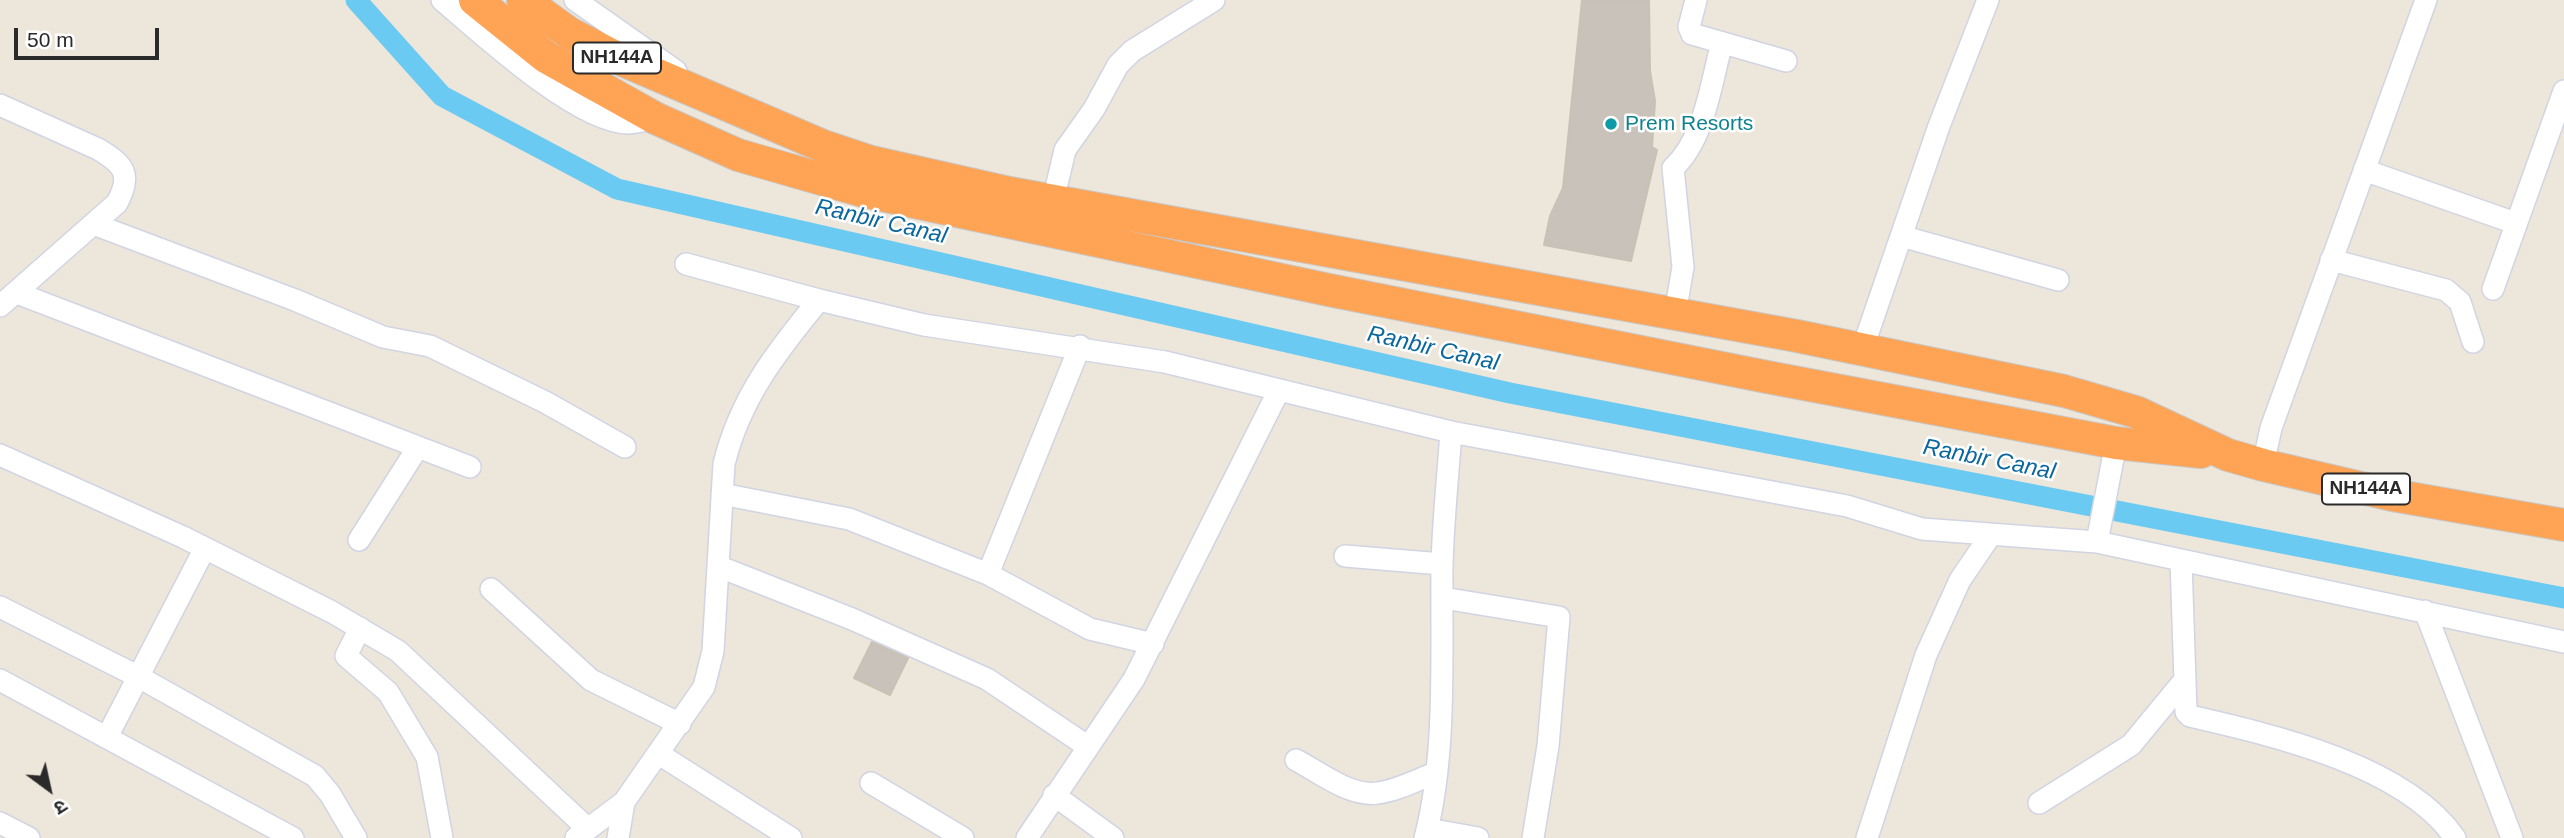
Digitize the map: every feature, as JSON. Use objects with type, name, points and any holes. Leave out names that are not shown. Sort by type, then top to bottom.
[{"type":"highway","name":"NH144A","points":[[475,0],[546,57],[655,118],[738,155],[863,191],[1342,293],[2116,443],[2228,455],[2263,466],[2392,495],[2564,525]]},
{"type":"highway","name":"NH144A","points":[[523,0],[569,33],[613,56],[677,85],[719,100]]},
{"type":"highway","points":[[719,100],[812,142],[868,161],[1053,201],[1862,350],[2106,402],[2228,455]]},
{"type":"street","points":[[442,0],[542,82],[565,97],[603,118],[629,123],[655,118]]},
{"type":"street","points":[[575,0],[641,49],[719,100]]},
{"type":"street","points":[[1053,201],[1065,150],[1094,109],[1118,65],[1132,51],[1214,0]]},
{"type":"street","points":[[1696,0],[1690,31],[1786,61]]},
{"type":"street","points":[[1862,350],[1988,0]]},
{"type":"street","points":[[2263,466],[2270,428],[2426,0]]},
{"type":"street","points":[[1675,314],[1683,267],[1673,168],[1683,159],[1695,136],[1722,43]]},
{"type":"street","points":[[2493,289],[2564,91]]},
{"type":"street","points":[[0,105],[113,158],[122,169],[125,188],[117,203],[96,225],[9,299],[470,467]]},
{"type":"street","points":[[2364,170],[2515,223]]},
{"type":"street","points":[[96,225],[295,300],[383,337],[430,346],[545,402],[625,447]]},
{"type":"street","points":[[1901,236],[2058,280]]},
{"type":"street","points":[[2331,260],[2446,290],[2460,302],[2473,342]]},
{"type":"street","points":[[686,264],[924,325],[1080,346],[1165,362],[1278,392],[1451,432],[1847,506],[1930,531],[1990,536],[2099,531],[2181,561],[2564,642]]},
{"type":"street","points":[[0,455],[205,548],[360,628],[398,651],[582,834],[624,802],[705,687],[711,670],[720,567],[724,464],[740,412],[772,357],[819,300]]},
{"type":"street","points":[[988,574],[1080,346]]},
{"type":"street","points":[[1027,838],[1133,679],[1153,644],[1278,392]]},
{"type":"street","points":[[1451,432],[1442,564],[1443,598],[1435,773],[1426,833],[1478,838]]},
{"type":"street","points":[[2099,531],[2116,443]]},
{"type":"street","points":[[359,540],[418,447]]},
{"type":"street","points":[[722,494],[849,519],[988,574],[1090,629],[1153,644]]},
{"type":"street","points":[[1867,838],[1926,655],[1960,580],[1990,536]]},
{"type":"street","points":[[107,737],[205,548]]},
{"type":"street","points":[[1345,556],[1442,564]]},
{"type":"street","points":[[2181,561],[2183,682],[2185,706],[2190,716],[2269,734],[2360,769],[2402,789],[2455,838]]},
{"type":"street","points":[[720,567],[852,619],[987,679],[1087,746]]},
{"type":"street","points":[[491,589],[591,680],[680,724]]},
{"type":"street","points":[[1443,598],[1559,617],[1548,746],[1533,838]]},
{"type":"street","points":[[0,607],[139,677],[315,776],[330,794],[356,838]]},
{"type":"street","points":[[2425,611],[2512,838]]},
{"type":"street","points":[[360,628],[346,656],[388,692],[427,757],[442,838]]},
{"type":"street","points":[[0,680],[293,838]]},
{"type":"street","points":[[2039,803],[2131,745],[2183,682]]},
{"type":"street","points":[[659,754],[791,838]]},
{"type":"street","points":[[1296,760],[1349,788],[1367,794],[1383,792],[1435,773]]},
{"type":"street","points":[[871,783],[963,838]]},
{"type":"street","points":[[1055,794],[1113,838]]},
{"type":"street","points":[[618,838],[624,802]]},
{"type":"street","points":[[0,823],[29,838]]},
{"type":"building","name":"Prem Resorts","points":[[1582,0],[1649,0],[1650,71],[1655,101],[1652,147],[1657,150],[1631,261],[1544,245],[1550,216],[1563,188]]},
{"type":"building","points":[[872,642],[908,658],[890,695],[854,678]]},
{"type":"waterway","name":"Ranbir Canal","points":[[356,0],[442,96],[617,189],[1510,393],[2564,598]]},
{"type":"place","name":"Prem Resorts","points":[[1611,124]]}]
